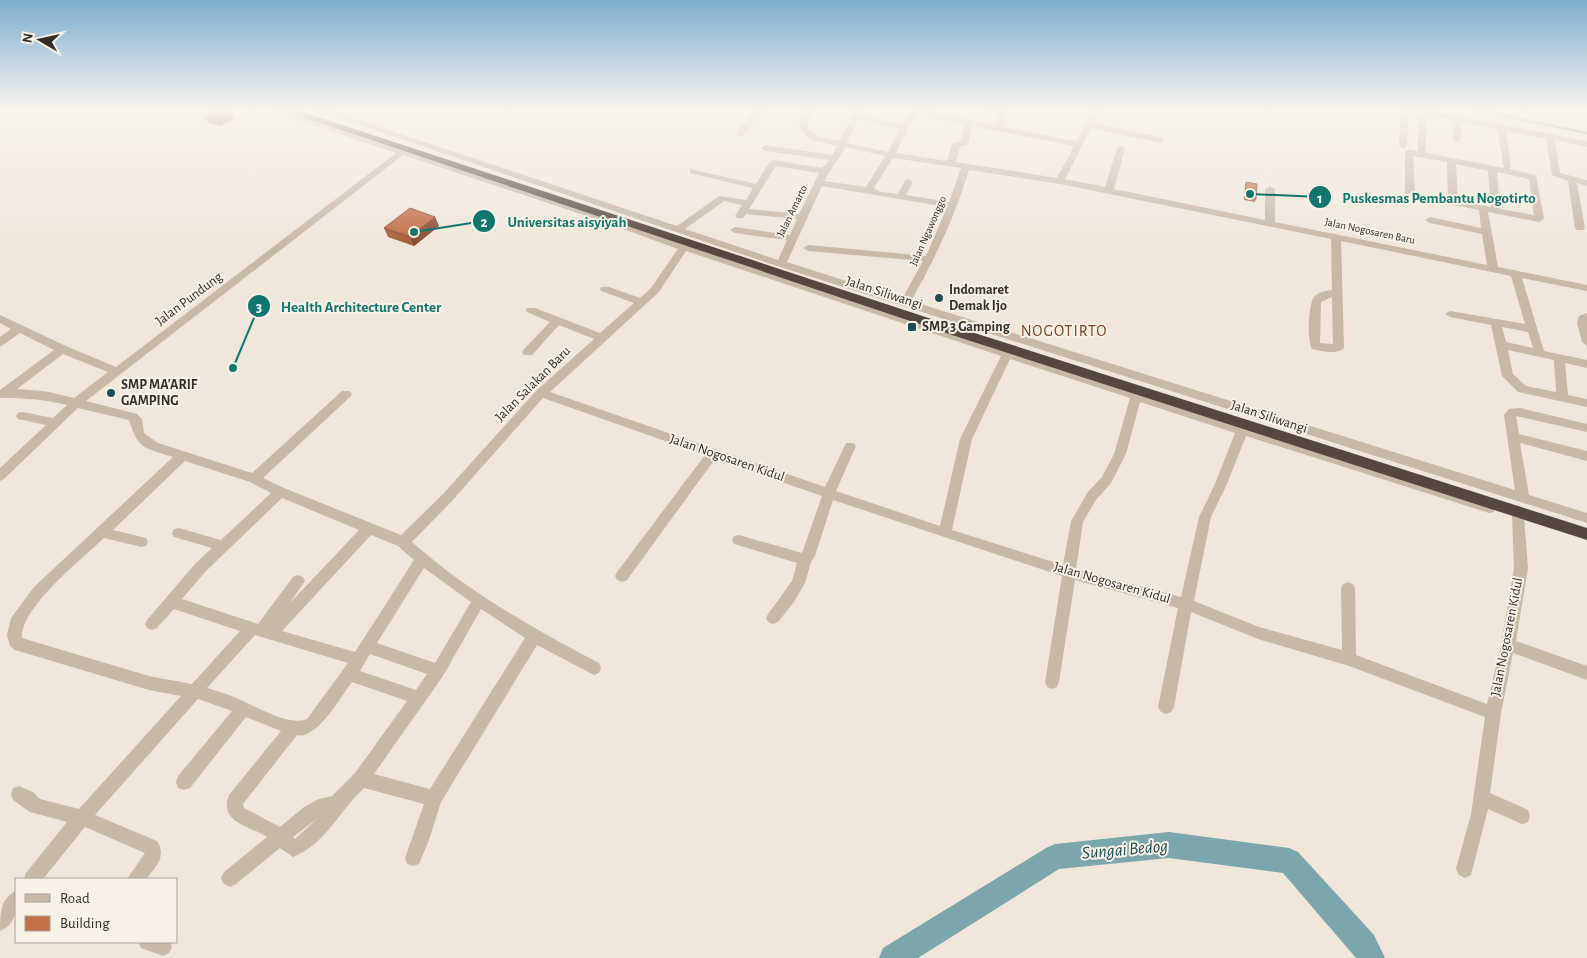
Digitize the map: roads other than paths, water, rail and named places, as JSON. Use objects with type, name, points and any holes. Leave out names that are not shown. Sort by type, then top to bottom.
[{"type":"highway","name":"Jalan Siliwangi","points":[[415,155],[741,264],[1049,358],[1587,534]]},
{"type":"highway","name":"Jalan Siliwangi","points":[[445,155],[958,329]]},
{"type":"highway","name":"Jalan Siliwangi","points":[[1079,368],[1587,524]]},
{"type":"street","name":"Jalan Pundung","points":[[0,476],[54,422],[76,403],[399,155]]},
{"type":"street","points":[[406,155],[684,247],[741,264]]},
{"type":"street","points":[[447,155],[905,303],[1007,354],[1587,539]]},
{"type":"street","points":[[812,155],[836,158]]},
{"type":"street","name":"Jalan Amarto","points":[[780,264],[824,171],[837,155]]},
{"type":"street","points":[[870,190],[870,187],[891,155]]},
{"type":"street","name":"Jalan Nogosaren Baru","points":[[891,155],[1060,180],[1587,288]]},
{"type":"street","points":[[951,163],[953,155]]},
{"type":"street","points":[[1060,180],[1073,155]]},
{"type":"street","points":[[1109,190],[1119,155]]},
{"type":"street","points":[[1409,155],[1410,194],[1448,210],[1487,232]]},
{"type":"street","points":[[1423,155],[1533,177],[1539,219],[1483,208],[1448,210],[1430,220]]},
{"type":"street","points":[[1505,155],[1507,167]]},
{"type":"street","points":[[1552,155],[1554,173],[1557,176],[1587,184]]},
{"type":"street","points":[[1448,210],[1451,160]]},
{"type":"street","points":[[743,210],[774,162],[824,171]]},
{"type":"street","name":"Jalan Ngawonggo","points":[[905,303],[930,259],[954,205],[966,166]]},
{"type":"street","points":[[1492,168],[1496,211]]},
{"type":"street","points":[[693,171],[758,187]]},
{"type":"street","points":[[1572,180],[1580,228]]},
{"type":"street","points":[[901,197],[908,182]]},
{"type":"street","points":[[818,183],[954,205]]},
{"type":"street","points":[[1270,189],[1270,223]]},
{"type":"street","points":[[678,230],[690,220],[710,210],[722,198],[743,210],[802,217]]},
{"type":"street","points":[[1483,208],[1493,269]]},
{"type":"street","points":[[735,230],[792,238]]},
{"type":"street","points":[[1336,237],[1339,348],[1336,350],[1316,346],[1314,342],[1316,302],[1322,296],[1337,293]]},
{"type":"street","name":"Jalan Salakan Baru","points":[[403,542],[447,498],[541,393],[655,290],[684,247]]},
{"type":"street","points":[[808,248],[930,259]]},
{"type":"street","points":[[1515,273],[1540,354]]},
{"type":"street","points":[[605,289],[642,302]]},
{"type":"street","points":[[531,310],[602,338]]},
{"type":"street","points":[[1450,314],[1532,329]]},
{"type":"street","points":[[1587,316],[1584,317],[1582,323],[1587,342]]},
{"type":"street","points":[[0,319],[62,349],[116,371]]},
{"type":"street","points":[[528,352],[558,320]]},
{"type":"street","points":[[1496,323],[1508,376],[1515,383],[1522,389],[1587,403]]},
{"type":"street","points":[[0,343],[18,328]]},
{"type":"street","points":[[958,329],[1587,518]]},
{"type":"street","points":[[1502,345],[1587,364]]},
{"type":"street","points":[[3,394],[62,349]]},
{"type":"street","points":[[945,532],[966,439],[1007,354]]},
{"type":"street","points":[[1559,358],[1562,397]]},
{"type":"street","name":"Jalan Nogosaren Kidul","points":[[541,393],[895,517],[1070,573],[1186,604],[1258,633],[1349,660],[1493,713],[1508,645],[1520,568],[1518,517]]},
{"type":"street","points":[[3,394],[40,394],[133,417],[136,419],[136,429],[140,438],[154,446],[254,479],[280,492],[403,542],[422,559],[479,600],[534,636],[594,668]]},
{"type":"street","points":[[254,479],[346,394]]},
{"type":"street","points":[[1052,682],[1077,521],[1092,496],[1107,480],[1120,454],[1136,396]]},
{"type":"street","points":[[1523,498],[1510,415],[1513,412],[1587,428]]},
{"type":"street","points":[[22,416],[54,422]]},
{"type":"street","points":[[1166,708],[1205,516],[1221,484],[1242,430]]},
{"type":"street","points":[[1514,436],[1587,456]]},
{"type":"street","points":[[773,618],[797,586],[802,574],[804,559],[810,553],[829,493],[850,446]]},
{"type":"street","points":[[622,576],[713,453]]},
{"type":"street","points":[[182,456],[51,578],[24,609],[16,627],[15,641],[20,645],[149,684],[196,692],[293,728],[301,728],[312,724],[349,674],[422,559]]},
{"type":"street","points":[[152,624],[200,568],[280,492]]},
{"type":"street","points":[[33,878],[83,818],[196,692],[369,528]]},
{"type":"street","points":[[100,532],[141,542]]},
{"type":"street","points":[[179,533],[223,546]]},
{"type":"street","points":[[739,540],[804,559]]},
{"type":"street","points":[[261,631],[298,581]]},
{"type":"street","points":[[1348,588],[1349,660]]},
{"type":"street","points":[[293,728],[239,796],[234,807],[238,814],[250,818],[282,837],[293,849],[302,846],[327,820],[341,800],[361,780],[438,671],[479,600]]},
{"type":"street","points":[[171,602],[359,660]]},
{"type":"street","points":[[413,858],[421,840],[434,798],[534,636]]},
{"type":"street","points":[[1508,645],[1587,673]]},
{"type":"street","points":[[368,646],[438,671]]},
{"type":"street","points":[[349,674],[418,698]]},
{"type":"street","points":[[184,782],[243,709]]},
{"type":"street","points":[[1465,869],[1481,797],[1493,713]]},
{"type":"street","points":[[361,780],[434,798]]},
{"type":"street","points":[[19,794],[36,806],[83,818],[151,847],[153,856],[137,878]]},
{"type":"street","points":[[1481,797],[1522,816]]},
{"type":"street","points":[[230,878],[282,837]]},
{"type":"street","points":[[0,922],[15,901]]},
{"type":"waterway","name":"Sungai Bedog","points":[[893,958],[1055,857],[1169,845],[1289,861],[1364,945],[1371,958]]},
{"type":"place","name":"Puskesmas Pembantu Nogotirto","points":[[1250,194]]},
{"type":"place","name":"Universitas aisyiyah","points":[[414,232]]},
{"type":"place","name":"Indomaret Demak Ijo","points":[[939,298]]},
{"type":"place","name":"SMP 3 Gamping","points":[[912,327]]},
{"type":"place","name":"Health Architecture Center","points":[[233,368]]},
{"type":"place","name":"SMP MA'ARIF GAMPING","points":[[111,393]]},
{"type":"district","name":"NOGOTIRTO","points":[[1064,331]]}]
